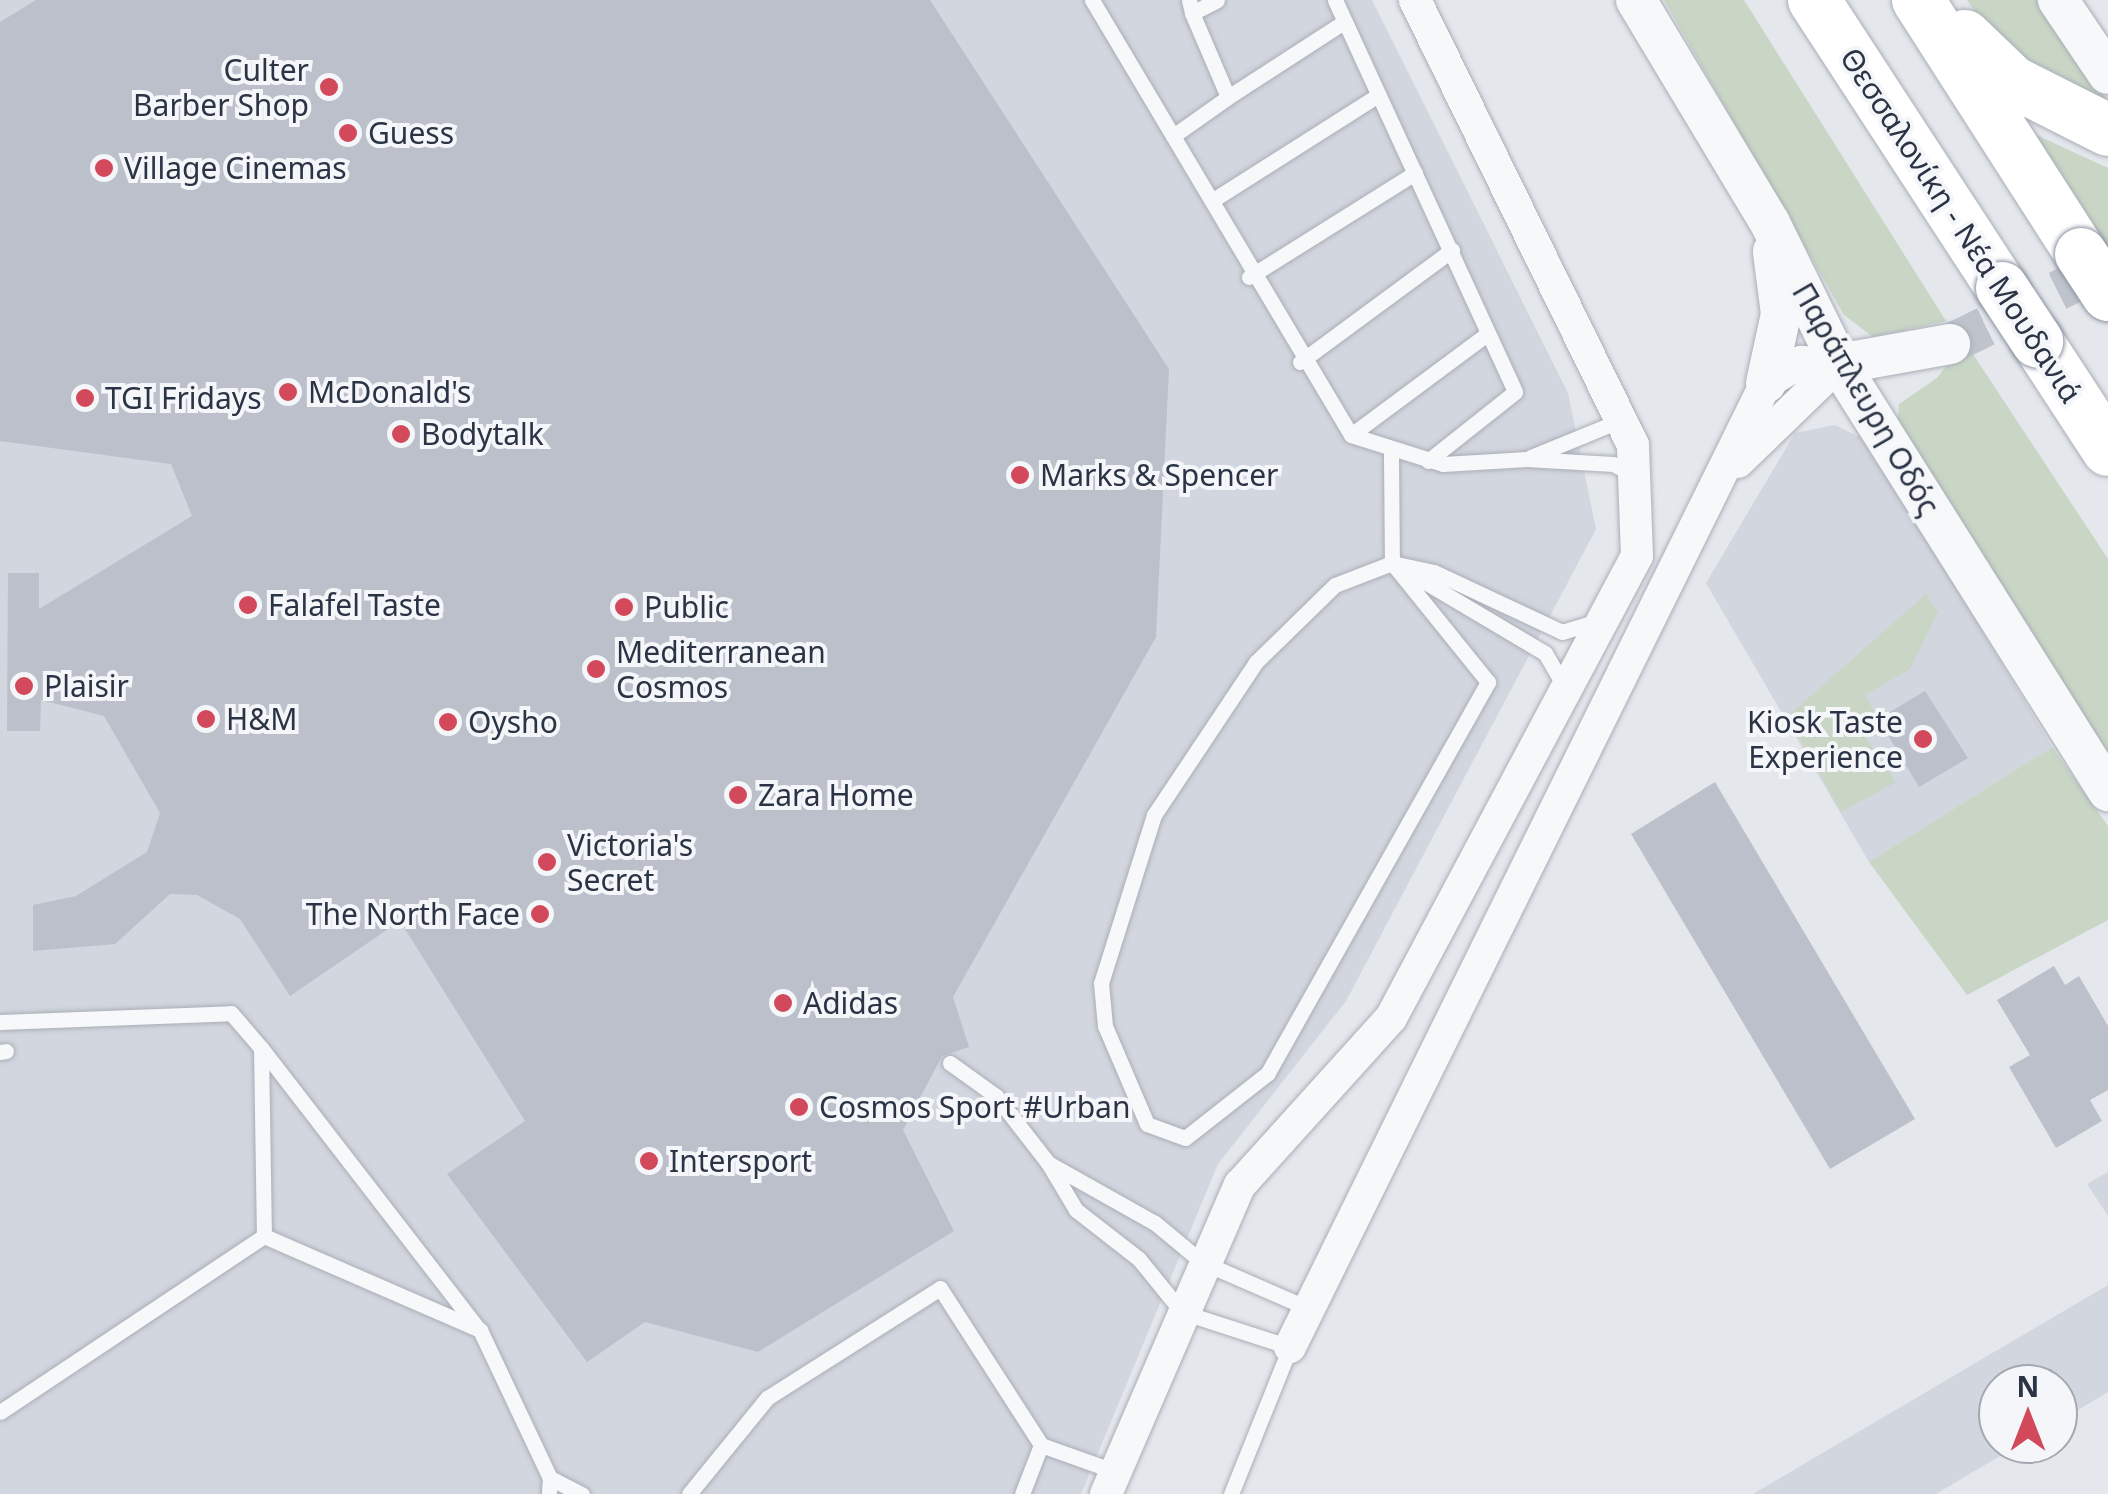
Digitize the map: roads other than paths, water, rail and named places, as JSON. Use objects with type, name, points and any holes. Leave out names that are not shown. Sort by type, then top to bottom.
[{"type":"highway","name":"Θεσσαλονίκη - Νέα Μουδανιά","points":[[1814,0],[2108,450]]},
{"type":"highway","points":[[1918,0],[2094,274]]},
{"type":"highway","points":[[1938,0],[2000,72],[2108,130]]},
{"type":"street","points":[[1110,1483],[1202,1262],[1240,1185],[1391,1018],[1637,556],[1638,477],[1614,405],[1415,0]]},
{"type":"street","name":"Παράπλευρη Οδός","points":[[1636,0],[1770,223],[1839,364],[2108,791]]},
{"type":"street","points":[[2058,0],[2108,74]]},
{"type":"street","points":[[1290,1347],[1727,474],[1766,382],[1780,314],[1770,223]]},
{"type":"street","points":[[1766,382],[1802,362],[1839,364],[1950,344]]},
{"type":"street","points":[[1727,474],[1839,364]]},
{"type":"lane","points":[[1092,0],[1216,198],[1249,277],[1300,362],[1351,435],[1391,455],[1428,461],[1527,459],[1613,464],[1638,477]]},
{"type":"lane","points":[[1217,0],[1190,6],[1228,96]]},
{"type":"lane","points":[[1335,0],[1374,96],[1452,250],[1515,392],[1428,461]]},
{"type":"lane","points":[[1174,136],[1228,96],[1344,22]]},
{"type":"lane","points":[[1216,198],[1374,96]]},
{"type":"lane","points":[[1249,277],[1415,173]]},
{"type":"lane","points":[[1300,362],[1452,250]]},
{"type":"lane","points":[[1351,435],[1487,334]]},
{"type":"lane","points":[[1527,459],[1609,425],[1614,405]]},
{"type":"lane","points":[[1391,455],[1392,563],[1488,682],[1268,1074],[1185,1138],[1147,1124],[1105,1026],[1101,983],[1154,815],[1256,662],[1335,585],[1392,563],[1434,572],[1562,632],[1601,620]]},
{"type":"lane","points":[[1392,563],[1545,653],[1565,688]]},
{"type":"lane","points":[[0,1022],[231,1014],[480,1330],[549,1486],[582,1494]]},
{"type":"lane","points":[[261,1048],[264,1236]]},
{"type":"lane","points":[[950,1063],[996,1096],[1048,1163],[1076,1210],[1139,1259],[1182,1312],[1290,1347],[1230,1494]]},
{"type":"lane","points":[[1048,1163],[1156,1223],[1202,1262],[1308,1308]]},
{"type":"lane","points":[[264,1236],[480,1330]]},
{"type":"lane","points":[[0,1412],[264,1236]]},
{"type":"lane","points":[[689,1494],[767,1398],[940,1288],[1041,1445],[1110,1483]]},
{"type":"lane","points":[[1022,1494],[1041,1445]]},
{"type":"tunnel","points":[[1950,344],[2108,266]]},
{"type":"place","name":"Culter Barber Shop","points":[[329,87]]},
{"type":"place","name":"Guess","points":[[348,133]]},
{"type":"place","name":"Village Cinemas","points":[[104,168]]},
{"type":"place","name":"McDonald's","points":[[288,392]]},
{"type":"place","name":"TGI Fridays","points":[[85,398]]},
{"type":"place","name":"Bodytalk","points":[[401,434]]},
{"type":"place","name":"Marks & Spencer","points":[[1020,475]]},
{"type":"place","name":"Falafel Taste","points":[[248,605]]},
{"type":"place","name":"Public","points":[[624,607]]},
{"type":"place","name":"Mediterranean Cosmos","points":[[596,669]]},
{"type":"place","name":"Plaisir","points":[[24,686]]},
{"type":"place","name":"H&M","points":[[206,719]]},
{"type":"place","name":"Oysho","points":[[448,722]]},
{"type":"place","name":"Kiosk Taste Experience","points":[[1923,739]]},
{"type":"place","name":"Zara Home","points":[[738,795]]},
{"type":"place","name":"Victoria's Secret","points":[[547,862]]},
{"type":"place","name":"The North Face","points":[[540,914]]},
{"type":"place","name":"Adidas","points":[[783,1003]]},
{"type":"place","name":"Cosmos Sport #Urban","points":[[799,1107]]},
{"type":"place","name":"Intersport","points":[[649,1161]]}]
